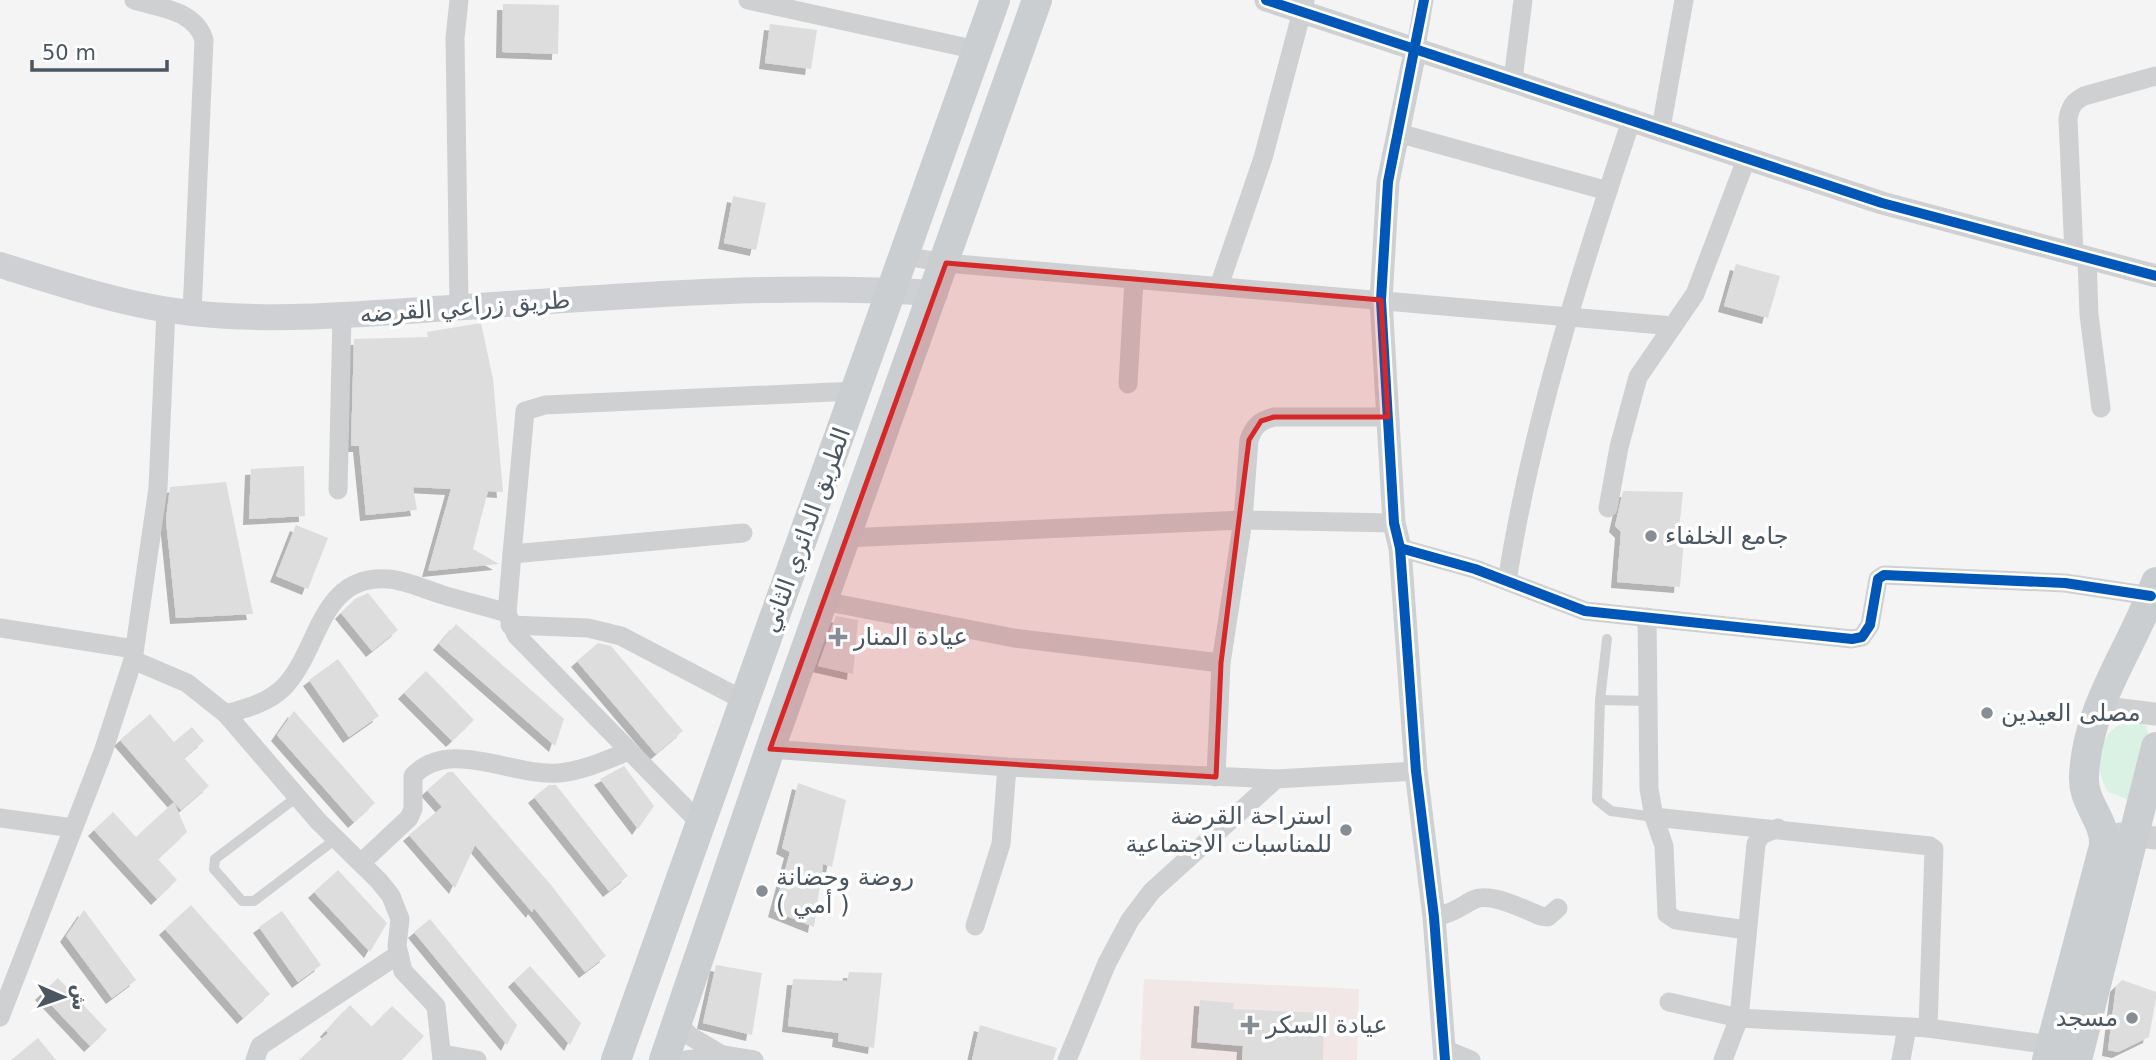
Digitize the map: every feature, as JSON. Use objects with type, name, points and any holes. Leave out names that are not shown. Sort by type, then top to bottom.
[{"type":"main road","name":"الطريق الدائري الثاني","points":[[616,1060],[995,0]]},
{"type":"main road","name":"الطريق الدائري الثاني","points":[[664,1060],[770,749],[946,263],[1037,0]]},
{"type":"main road","name":"طريق زراعي القرضه","points":[[0,265],[179,311],[342,316],[685,292],[890,290],[935,293]]},
{"type":"main road","points":[[2131,836],[2083,788],[2097,707],[2153,589]]},
{"type":"main road","points":[[2077,1060],[2131,836],[2156,747]]},
{"type":"main road","points":[[2049,1053],[2104,846],[2131,836]]},
{"type":"street","points":[[0,1017],[103,752],[134,654],[158,488],[179,311],[204,40],[200,26],[191,18],[134,0]]},
{"type":"street","points":[[459,0],[455,38],[459,307]]},
{"type":"street","points":[[748,0],[977,50]]},
{"type":"street","points":[[1266,0],[1304,6],[1416,47],[1882,203],[2156,276]]},
{"type":"street","points":[[1424,0],[1388,182],[1381,300],[1394,523],[1400,548],[1416,771],[1434,917],[1444,1055],[1471,1060]]},
{"type":"street","points":[[1513,80],[1523,0]]},
{"type":"street","points":[[1661,128],[1684,0]]},
{"type":"street","points":[[1219,286],[1263,158],[1304,6]]},
{"type":"street","points":[[2101,408],[2080,256],[2068,119],[2074,101],[2084,96],[2156,75]]},
{"type":"street","points":[[1507,581],[1522,489],[1568,320],[1632,118]]},
{"type":"street","points":[[1398,133],[1608,191]]},
{"type":"street","points":[[1608,508],[1619,446],[1638,377],[1702,281],[1747,157]]},
{"type":"street","points":[[904,256],[946,263],[1381,300],[1568,320],[1673,326]]},
{"type":"street","points":[[1128,384],[1134,279]]},
{"type":"street","points":[[338,490],[342,316]]},
{"type":"street","points":[[700,823],[516,635],[509,619],[525,411],[534,407],[855,391]]},
{"type":"street","points":[[1216,777],[1222,663],[1243,520],[1249,440],[1261,421],[1274,417],[1388,417]]},
{"type":"street","points":[[845,538],[1243,520],[1394,523]]},
{"type":"street","points":[[512,554],[743,533]]},
{"type":"street","points":[[1400,548],[1507,581],[1585,611],[1852,639],[1862,637],[1870,625],[1878,579],[1884,575],[2153,589]]},
{"type":"street","points":[[226,714],[254,706],[283,688],[297,672],[330,605],[368,580],[399,581],[509,619],[604,631],[745,701]]},
{"type":"street","points":[[823,601],[1014,638],[1222,663]]},
{"type":"street","points":[[1647,617],[1649,789],[1654,817],[1664,846],[1667,914],[1675,920],[1747,930]]},
{"type":"street","points":[[0,628],[134,654],[187,683],[226,714],[297,797],[362,862],[391,896],[400,919],[399,954],[403,971],[436,1006],[442,1057],[477,1060]]},
{"type":"street","points":[[2097,707],[2156,714]]},
{"type":"street","points":[[770,749],[1007,767],[1216,777],[1276,779],[1416,771]]},
{"type":"street","points":[[362,862],[409,818],[413,809],[413,776],[431,762],[459,759],[555,774],[595,765],[629,751]]},
{"type":"street","points":[[975,926],[1001,844],[1007,767]]},
{"type":"street","points":[[1067,1060],[1107,963],[1130,920],[1152,891],[1276,779]]},
{"type":"street","points":[[1654,817],[1779,828],[1934,849],[1928,1028]]},
{"type":"street","points":[[0,818],[73,828]]},
{"type":"street","points":[[1723,1060],[1739,1018],[1756,844],[1761,835],[1779,828]]},
{"type":"street","points":[[1434,917],[1459,911],[1480,898],[1491,898],[1548,917],[1558,908]]},
{"type":"street","points":[[255,1060],[260,1046],[399,954]]},
{"type":"street","points":[[1669,1002],[1739,1018],[1928,1028],[2049,1053]]},
{"type":"street","points":[[676,1022],[690,1036],[723,1055]]},
{"type":"street","points":[[1901,1060],[1907,1027]]},
{"type":"street","points":[[686,1060],[723,1055],[754,1060]]},
{"type":"lane","points":[[1607,639],[1600,700],[1597,800],[1611,811],[1654,817]]},
{"type":"lane","points":[[1600,700],[1648,701]]},
{"type":"lane","points":[[297,797],[215,859],[214,869],[242,901],[254,901],[337,838]]},
{"type":"highlighted area","points":[[946,263],[1381,300],[1388,417],[1274,417],[1261,421],[1249,440],[1221,663],[1216,777],[770,749]]},
{"type":"shaded area","name":"عيادة السكر","points":[[1144,979],[1359,989],[1357,1060],[1140,1060]]},
{"type":"green space","points":[[2133,716],[2147,727],[2150,752],[2136,803],[2107,791],[2098,755],[2105,738]]},
{"type":"building","points":[[503,4],[559,5],[558,54],[502,52]]},
{"type":"building","points":[[770,24],[817,30],[811,69],[765,63]]},
{"type":"building","points":[[733,196],[766,203],[756,250],[724,243]]},
{"type":"building","points":[[1736,264],[1780,276],[1768,318],[1724,306]]},
{"type":"building","points":[[481,323],[493,379],[503,492],[488,491],[473,549],[499,564],[428,571],[451,489],[413,487],[417,510],[366,515],[359,446],[351,446],[354,339],[428,337],[427,332]]},
{"type":"building","points":[[304,466],[305,516],[249,519],[251,469]]},
{"type":"building","points":[[226,482],[253,614],[176,618],[166,520],[170,487]]},
{"type":"building","name":"جامع الخلفاء","points":[[1623,491],[1683,492],[1679,530],[1684,539],[1680,587],[1617,582],[1621,532],[1615,526]]},
{"type":"building","points":[[296,525],[328,538],[308,589],[276,576]]},
{"type":"building","points":[[368,593],[398,630],[372,651],[341,613],[355,599]]},
{"type":"building","name":"عيادة المنار","points":[[836,616],[858,620],[853,674],[818,666]]},
{"type":"building","points":[[456,624],[564,719],[555,746],[439,644]]},
{"type":"building","points":[[598,643],[611,646],[683,731],[656,754],[577,661]]},
{"type":"building","points":[[338,659],[379,716],[349,737],[309,680]]},
{"type":"building","points":[[426,671],[474,720],[452,741],[404,693]]},
{"type":"building","points":[[294,711],[375,803],[354,822],[277,735]]},
{"type":"building","points":[[150,714],[174,742],[192,727],[204,741],[184,758],[209,786],[181,810],[120,740]]},
{"type":"building","points":[[624,766],[654,806],[638,829],[600,779]]},
{"type":"building","points":[[448,772],[453,772],[551,885],[606,956],[585,972],[534,908],[532,912],[475,845],[455,888],[409,835],[442,807],[427,790]]},
{"type":"building","points":[[798,783],[846,800],[832,867],[823,864],[814,927],[774,911],[790,852],[782,848]]},
{"type":"building","points":[[549,785],[556,785],[628,876],[609,891],[534,797]]},
{"type":"building","points":[[174,802],[187,832],[158,859],[177,880],[157,899],[94,830],[113,812],[136,837]]},
{"type":"building","points":[[338,870],[387,923],[370,952],[314,892]]},
{"type":"building","points":[[191,905],[270,994],[243,1018],[165,929]]},
{"type":"building","points":[[84,910],[136,980],[112,998],[66,936]]},
{"type":"building","points":[[282,911],[321,965],[298,982],[259,927]]},
{"type":"building","points":[[430,919],[517,1025],[507,1045],[414,932]]},
{"type":"building","points":[[716,965],[762,973],[752,1035],[703,1023]]},
{"type":"building","points":[[530,966],[581,1023],[570,1045],[514,981]]},
{"type":"building","points":[[849,972],[882,973],[874,1048],[838,1041],[839,1033],[788,1026],[793,979],[847,981]]},
{"type":"building","points":[[58,978],[107,1030],[90,1046],[41,994]]},
{"type":"building","name":"مسجد","points":[[2122,980],[2156,992],[2156,998],[2149,1037],[2118,1052],[2108,1050],[2116,986]]},
{"type":"building","points":[[1200,1000],[1234,1003],[1233,1009],[1324,1013],[1323,1060],[1242,1060],[1243,1046],[1197,1042]]},
{"type":"building","points":[[350,1005],[372,1027],[392,1006],[424,1036],[402,1060],[299,1060],[328,1033],[326,1031]]},
{"type":"building","points":[[980,1025],[1057,1048],[1053,1060],[972,1060]]},
{"type":"building","points":[[38,1038],[56,1060],[11,1060]]},
{"type":"cycle path","points":[[1266,0],[1882,203],[2156,276]]},
{"type":"cycle path","points":[[1424,0],[1388,182],[1381,300],[1394,523],[1400,548],[1416,771],[1434,917],[1445,1060]]},
{"type":"cycle path","points":[[1400,548],[1475,569],[1585,611],[1852,639],[1862,637],[1870,625],[1878,579],[1884,575],[2065,583],[2151,596]]},
{"type":"place","name":"جامع الخلفاء","points":[[1651,536]]},
{"type":"place","name":"عيادة المنار","points":[[838,637]]},
{"type":"place","name":"مصلى العيدين","points":[[1987,713]]},
{"type":"place","name":"استراحة القرضة للمناسبات الاجتماعية","points":[[1346,830]]},
{"type":"place","name":"روضة وحضانة ( أمي )","points":[[762,891]]},
{"type":"place","name":"مسجد","points":[[2132,1018]]},
{"type":"place","name":"عيادة السكر","points":[[1250,1025]]}]
